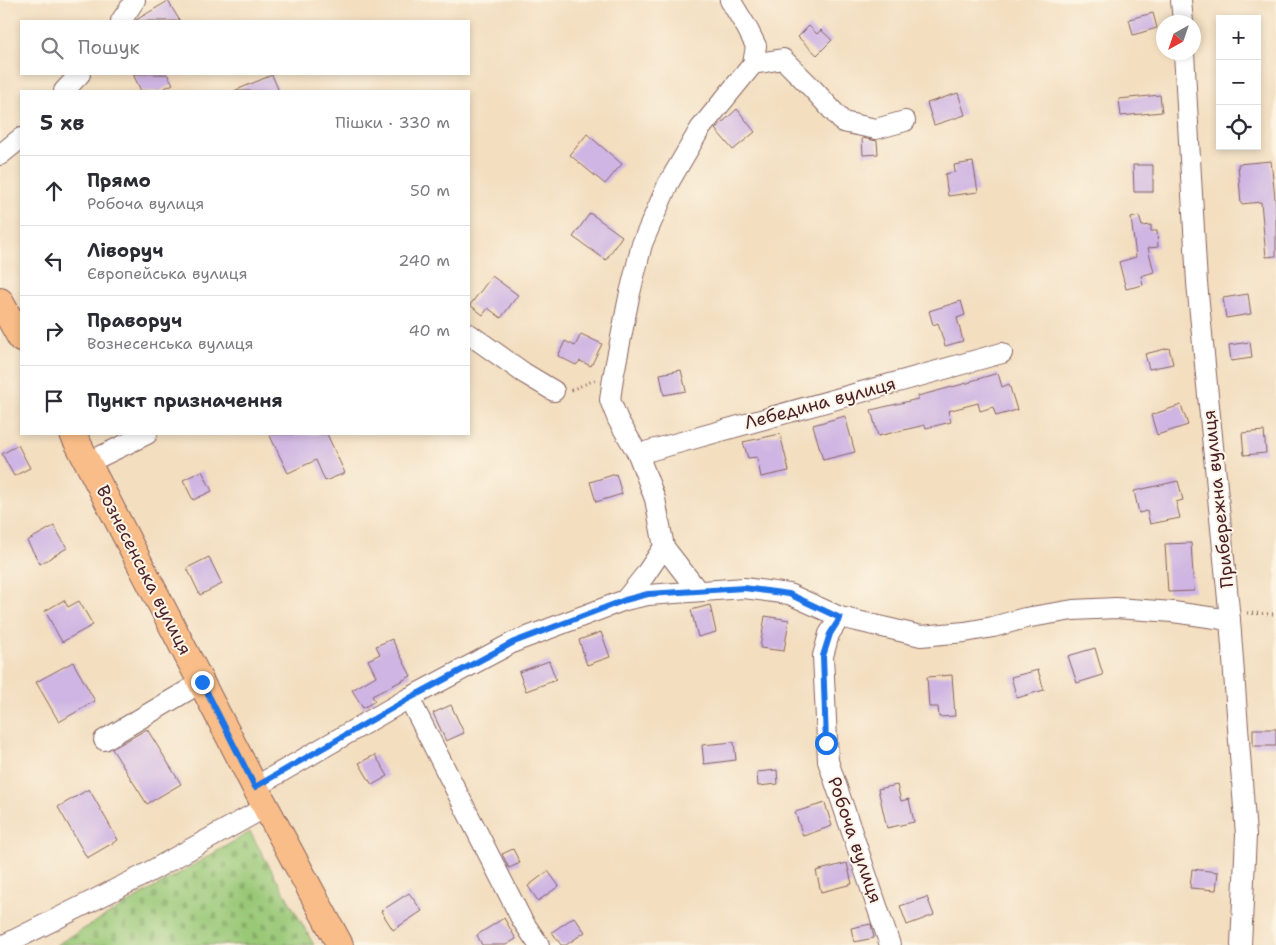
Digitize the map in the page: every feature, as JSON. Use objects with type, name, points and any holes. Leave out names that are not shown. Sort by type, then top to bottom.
[{"type":"main road","points":[[0,302],[20,337]]},
{"type":"main road","name":"Вознесенська вулиця","points":[[74,435],[260,797],[340,945]]},
{"type":"street","points":[[122,20],[135,0]]},
{"type":"street","points":[[698,591],[664,547],[655,499],[638,454],[618,420],[610,400],[629,297],[642,244],[668,184],[700,129],[753,64],[756,46],[730,0]]},
{"type":"street","points":[[1181,0],[1182,15]]},
{"type":"street","points":[[753,64],[783,59],[843,122],[876,129],[905,121]]},
{"type":"street","name":"Прибережна вулиця","points":[[1184,60],[1197,284],[1230,616],[1246,835],[1241,945]]},
{"type":"street","points":[[65,90],[79,75]]},
{"type":"street","points":[[0,155],[20,139]]},
{"type":"street","points":[[470,335],[524,373],[554,391]]},
{"type":"street","name":"Лебедина вулиця","points":[[638,454],[1002,353]]},
{"type":"street","points":[[89,462],[145,435]]},
{"type":"street","points":[[625,600],[646,575],[664,547]]},
{"type":"street","points":[[4,945],[140,877],[410,698],[514,642],[625,600],[648,594],[744,588],[789,594],[840,618],[921,636],[965,632],[1025,618],[1073,610],[1126,609],[1230,616]]},
{"type":"street","name":"Робоча вулиця","points":[[840,618],[830,634],[823,656],[828,762],[890,945]]},
{"type":"street","points":[[104,740],[202,682]]},
{"type":"street","points":[[410,698],[522,920],[539,945]]},
{"type":"path","points":[[554,391],[563,393],[603,377],[613,378]]},
{"type":"path","points":[[1230,616],[1276,614]]},
{"type":"green space","points":[[250,832],[314,945],[56,945]]},
{"type":"building","points":[[168,1],[179,20],[136,20]]},
{"type":"building","points":[[1153,13],[1156,28],[1133,35],[1129,19]]},
{"type":"building","points":[[809,26],[817,34],[821,30],[832,40],[817,55],[798,37]]},
{"type":"building","points":[[133,75],[168,75],[173,84],[161,90],[141,90]]},
{"type":"building","points":[[272,75],[279,90],[236,90]]},
{"type":"building","points":[[958,93],[965,115],[934,125],[927,103]]},
{"type":"building","points":[[1160,95],[1162,112],[1121,116],[1119,99]]},
{"type":"building","points":[[737,109],[755,132],[733,150],[715,129]]},
{"type":"building","points":[[587,134],[622,164],[605,184],[570,155]]},
{"type":"building","points":[[862,138],[877,141],[878,154],[863,155]]},
{"type":"building","points":[[1271,161],[1276,207],[1276,256],[1266,257],[1261,202],[1241,204],[1238,164]]},
{"type":"building","points":[[973,162],[978,192],[948,196],[945,174],[955,172],[954,165]]},
{"type":"building","points":[[1133,165],[1153,165],[1153,192],[1134,192]]},
{"type":"building","points":[[590,213],[622,236],[606,260],[573,237]]},
{"type":"building","points":[[1139,216],[1142,226],[1151,225],[1151,231],[1157,231],[1158,247],[1148,248],[1154,272],[1141,276],[1143,285],[1126,289],[1119,262],[1136,257],[1131,218]]},
{"type":"building","points":[[492,276],[518,295],[501,318],[488,308],[483,315],[470,305]]},
{"type":"building","points":[[1248,294],[1251,314],[1226,318],[1223,298]]},
{"type":"building","points":[[961,301],[965,315],[957,318],[963,341],[945,346],[938,323],[933,325],[929,311]]},
{"type":"building","points":[[581,334],[602,344],[591,366],[580,361],[576,365],[558,356],[565,341],[575,346]]},
{"type":"building","points":[[1250,342],[1252,358],[1231,361],[1229,345]]},
{"type":"building","points":[[1169,348],[1173,364],[1149,369],[1145,354]]},
{"type":"building","points":[[681,370],[686,391],[664,395],[660,374]]},
{"type":"building","points":[[998,373],[1002,387],[1009,384],[1017,410],[996,416],[993,407],[980,411],[978,403],[948,411],[951,422],[926,428],[925,425],[878,436],[871,410],[918,399],[918,396]]},
{"type":"building","points":[[1181,405],[1188,425],[1157,435],[1151,415]]},
{"type":"building","points":[[845,416],[855,452],[823,460],[813,425]]},
{"type":"building","points":[[1264,431],[1266,453],[1244,455],[1242,433]]},
{"type":"building","points":[[780,434],[789,471],[761,477],[757,457],[748,458],[743,442]]},
{"type":"building","points":[[269,435],[327,435],[345,473],[325,481],[316,460],[288,473]]},
{"type":"building","points":[[18,445],[30,468],[14,476],[2,454]]},
{"type":"building","points":[[202,471],[212,491],[193,500],[183,480]]},
{"type":"building","points":[[616,474],[622,494],[596,502],[590,482]]},
{"type":"building","points":[[1178,481],[1183,500],[1176,502],[1180,518],[1150,524],[1147,511],[1139,513],[1134,491]]},
{"type":"building","points":[[54,526],[67,548],[40,564],[27,541]]},
{"type":"building","points":[[1191,543],[1194,591],[1168,592],[1165,544]]},
{"type":"building","points":[[209,557],[222,584],[200,595],[187,568]]},
{"type":"building","points":[[64,600],[68,607],[79,601],[93,625],[62,642],[45,611]]},
{"type":"building","points":[[710,605],[716,632],[698,637],[691,610]]},
{"type":"building","points":[[765,616],[789,620],[784,651],[760,648]]},
{"type":"building","points":[[601,632],[610,657],[587,665],[579,640]]},
{"type":"building","points":[[392,639],[411,676],[372,696],[375,701],[363,708],[352,690],[376,676],[368,660],[380,654],[376,646]]},
{"type":"building","points":[[1095,648],[1103,675],[1077,683],[1068,656]]},
{"type":"building","points":[[549,661],[556,680],[526,691],[519,672]]},
{"type":"building","points":[[73,662],[95,701],[59,722],[36,682]]},
{"type":"building","points":[[1038,670],[1044,690],[1017,698],[1011,677]]},
{"type":"building","points":[[952,675],[955,716],[939,717],[938,707],[929,707],[927,677]]},
{"type":"building","points":[[451,705],[464,733],[446,741],[433,713]]},
{"type":"building","points":[[147,729],[181,784],[147,804],[112,749]]},
{"type":"building","points":[[1253,729],[1276,729],[1276,746],[1253,746]]},
{"type":"building","points":[[734,742],[736,760],[704,764],[702,745]]},
{"type":"building","points":[[375,755],[388,776],[372,785],[359,763]]},
{"type":"building","points":[[777,770],[778,784],[758,786],[757,772]]},
{"type":"building","points":[[897,785],[901,801],[909,799],[914,822],[887,828],[878,789]]},
{"type":"building","points":[[89,789],[118,840],[87,858],[58,807]]},
{"type":"building","points":[[825,803],[832,826],[803,836],[795,812]]},
{"type":"building","points":[[513,849],[520,863],[509,868],[502,854]]},
{"type":"building","points":[[847,863],[852,884],[821,892],[816,871]]},
{"type":"building","points":[[1192,869],[1218,872],[1216,890],[1190,888]]},
{"type":"building","points":[[548,871],[559,886],[538,901],[528,886]]},
{"type":"building","points":[[409,893],[422,911],[393,930],[381,911]]},
{"type":"building","points":[[927,897],[934,915],[907,925],[900,906]]},
{"type":"building","points":[[574,917],[585,932],[566,945],[561,945],[552,932]]},
{"type":"building","points":[[504,918],[516,939],[506,945],[482,945],[477,935]]},
{"type":"building","points":[[871,924],[874,938],[854,942],[851,928]]},
{"type":"route","points":[[202,682],[255,787],[410,698],[514,642],[625,600],[648,594],[744,588],[789,594],[840,618],[830,634],[823,656],[826,743]]}]
